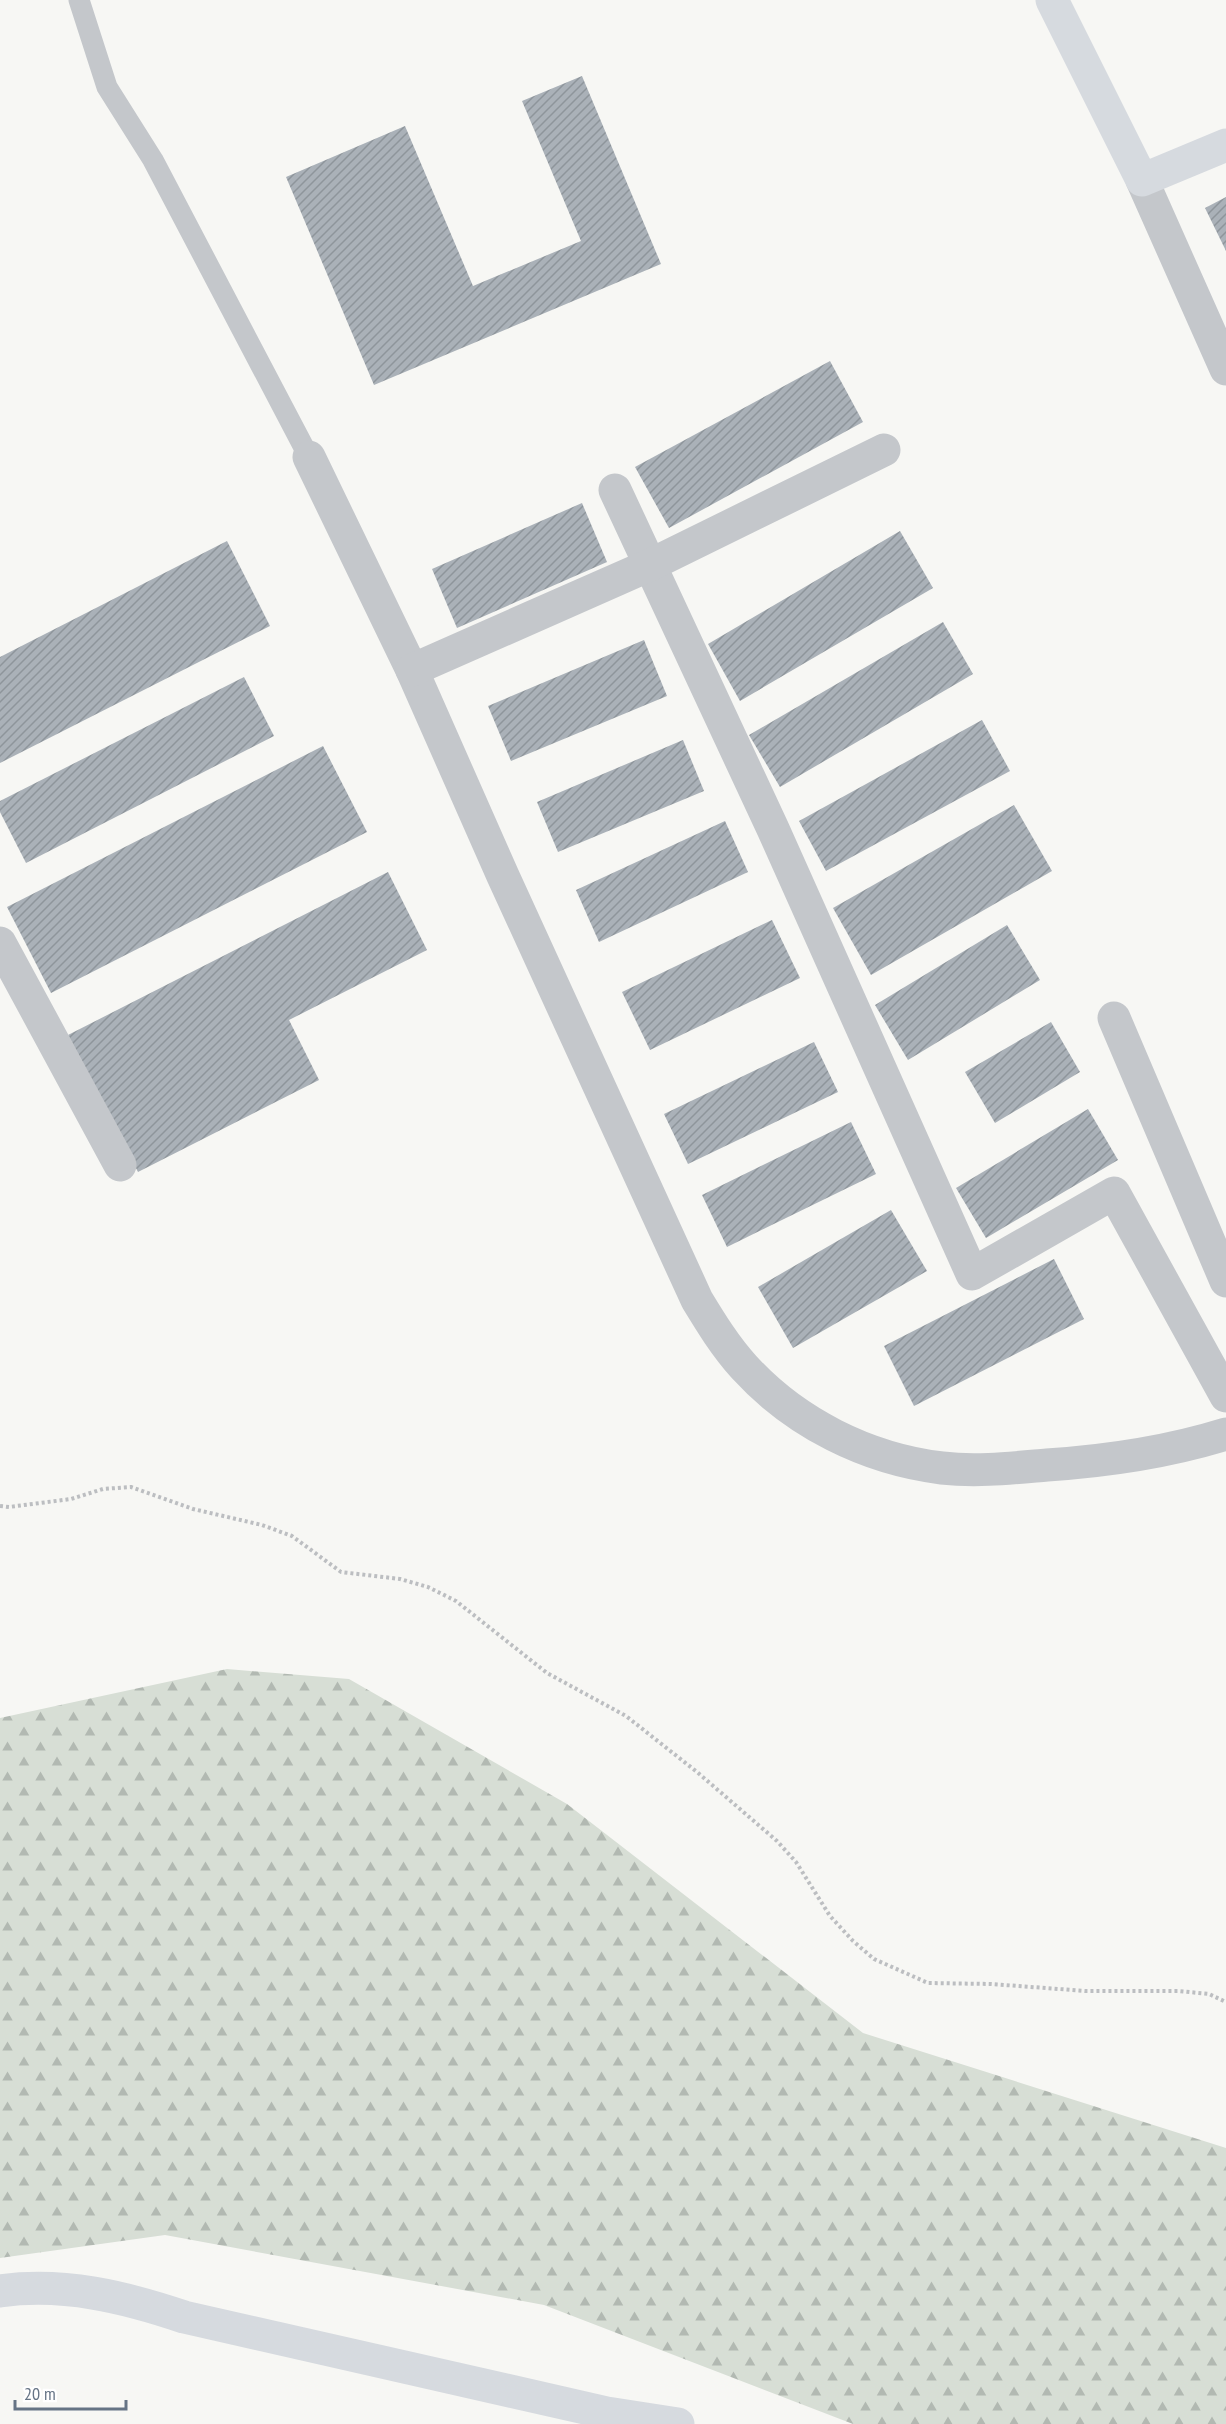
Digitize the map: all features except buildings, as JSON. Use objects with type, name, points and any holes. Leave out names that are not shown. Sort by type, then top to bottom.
[{"type":"street","points":[[1052,0],[1142,180],[1226,369]]},
{"type":"street","points":[[1142,180],[1226,145]]},
{"type":"street","points":[[412,670],[650,565],[884,450]]},
{"type":"street","points":[[309,457],[412,670],[503,876],[697,1300],[718,1334],[743,1366],[773,1395],[806,1419],[841,1439],[879,1455],[944,1468],[977,1470],[1081,1462],[1152,1452],[1226,1434]]},
{"type":"street","points":[[615,490],[773,829],[972,1274],[1114,1193],[1226,1396]]},
{"type":"street","points":[[0,944],[120,1165]]},
{"type":"street","points":[[1114,1018],[1226,1281]]},
{"type":"street","points":[[0,2292],[53,2289],[98,2293],[141,2302],[184,2317],[596,2410],[678,2424]]},
{"type":"lane","points":[[79,0],[107,87],[153,160],[309,457]]},
{"type":"path","points":[[0,1506],[70,1499],[103,1489],[131,1487],[193,1509],[262,1525],[292,1536],[341,1572],[400,1579],[428,1587],[456,1601],[547,1673],[626,1716],[697,1772],[777,1841],[796,1862],[830,1916],[853,1941],[874,1959],[928,1983],[991,1984],[1086,1991],[1179,1991],[1209,1994],[1226,2002]]},
{"type":"green space","points":[[227,1669],[349,1679],[567,1804],[863,2033],[1226,2148],[1226,2424],[853,2424],[544,2305],[165,2235],[0,2258],[0,1718]]}]
